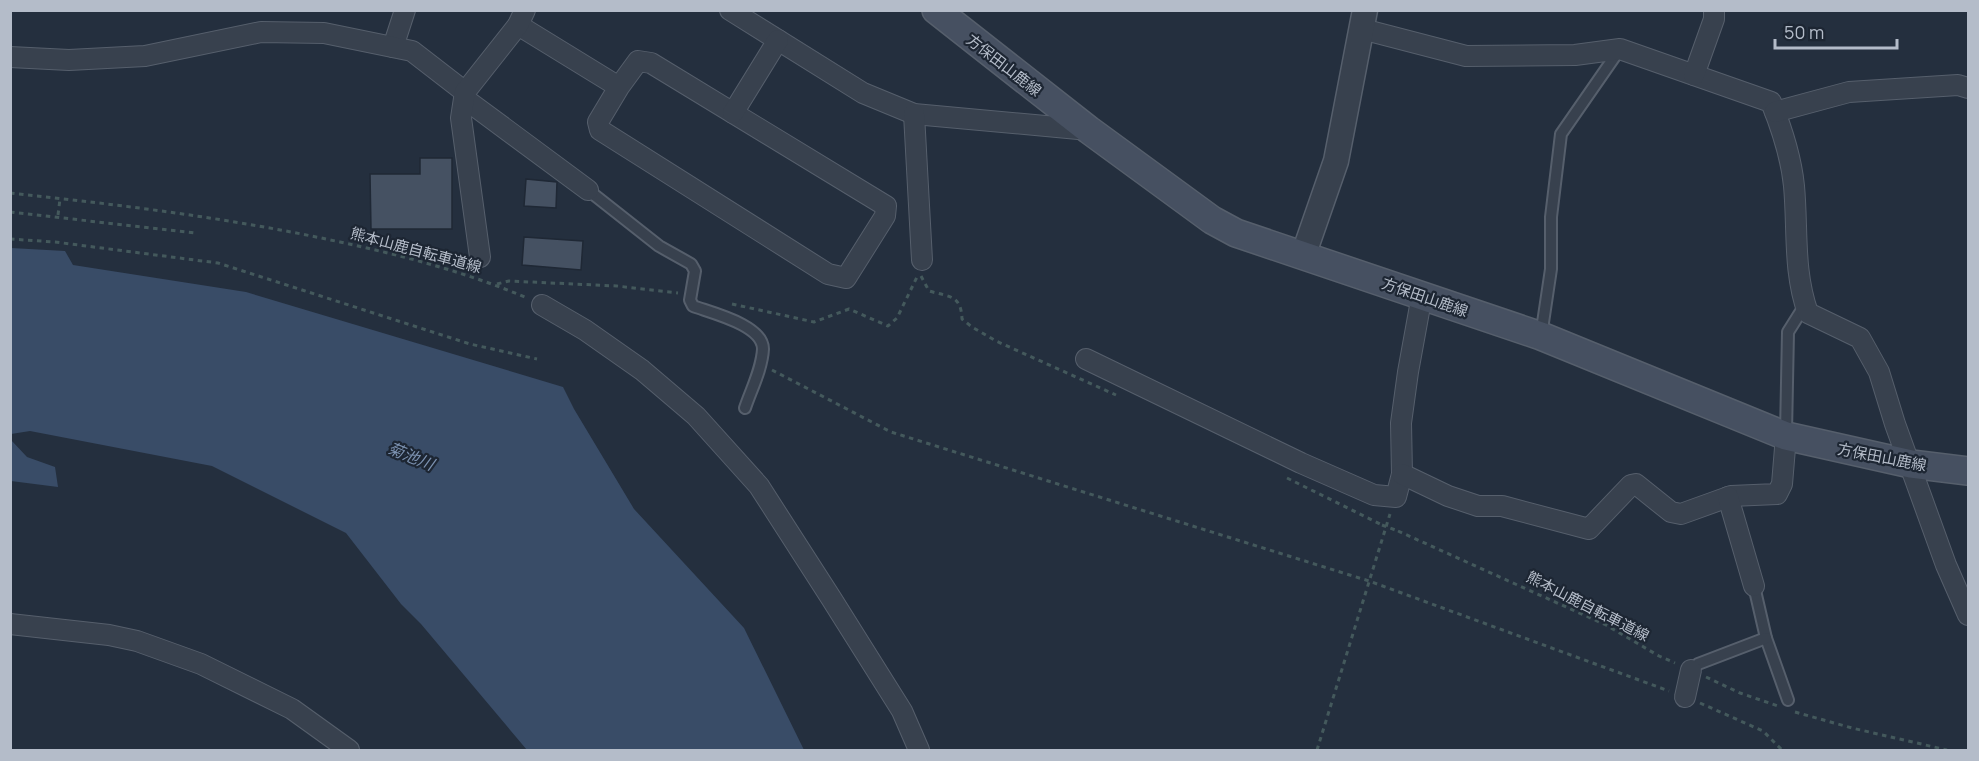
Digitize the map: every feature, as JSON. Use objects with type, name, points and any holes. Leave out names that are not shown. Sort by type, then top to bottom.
[{"type":"main road","name":"方保田山鹿線","points":[[936,10],[1089,130],[1212,220],[1236,233],[1541,336],[1786,436],[1911,464],[1968,471]]},
{"type":"street","points":[[393,47],[405,10]]},
{"type":"street","points":[[730,10],[863,93],[914,114],[1089,130]]},
{"type":"street","points":[[1694,75],[1714,10]]},
{"type":"street","points":[[480,257],[461,118],[465,96],[522,18],[619,87]]},
{"type":"street","points":[[1303,256],[1336,161],[1364,20],[1466,56],[1575,55],[1620,49],[1770,102],[1784,135],[1794,185],[1796,248],[1801,293],[1808,313],[1860,338],[1879,372],[1894,424],[1911,464],[1946,565],[1968,615]]},
{"type":"street","points":[[10,57],[69,60],[145,56],[261,32],[324,33],[412,51],[465,96],[588,190]]},
{"type":"street","points":[[733,113],[778,40]]},
{"type":"street","points":[[638,62],[651,63],[886,206],[885,216],[846,278],[828,274],[600,130],[598,122],[619,87],[638,62]]},
{"type":"street","points":[[1775,112],[1849,92],[1958,85],[1968,88]]},
{"type":"street","points":[[914,114],[921,266]]},
{"type":"street","points":[[1086,359],[1332,477],[1374,495],[1396,497],[1402,474],[1401,423],[1422,295]]},
{"type":"street","points":[[542,305],[585,330],[642,370],[696,416],[759,486],[902,711],[919,750]]},
{"type":"street","points":[[1402,474],[1448,496],[1478,506],[1502,506],[1589,529],[1631,485],[1636,484],[1671,512],[1681,514],[1728,497],[1778,494],[1782,484],[1786,436]]},
{"type":"street","points":[[1728,497],[1754,586]]},
{"type":"street","points":[[10,624],[110,635],[136,641],[201,664],[292,709],[349,750]]},
{"type":"street","points":[[1685,697],[1691,670]]},
{"type":"lane","points":[[1541,336],[1551,269],[1551,217],[1561,134],[1620,49]]},
{"type":"lane","points":[[588,190],[659,246],[691,264],[695,270],[690,300],[693,306],[749,327],[758,336],[763,347],[760,364],[745,408]]},
{"type":"lane","points":[[1786,436],[1788,332],[1805,305]]},
{"type":"lane","points":[[1754,586],[1785,704]]},
{"type":"lane","points":[[1691,670],[1698,664],[1766,638]]},
{"type":"path","name":"熊本山鹿自転車道線","points":[[10,193],[110,203],[262,225],[443,266],[495,284],[509,281],[617,286],[691,294]]},
{"type":"path","points":[[58,215],[60,198]]},
{"type":"path","points":[[10,212],[195,232]]},
{"type":"path","points":[[10,239],[55,242],[218,263],[470,344],[537,359]]},
{"type":"path","points":[[727,303],[814,322],[849,309],[888,326],[897,318],[921,266]]},
{"type":"path","points":[[495,284],[542,305]]},
{"type":"path","points":[[760,364],[891,432],[1369,580],[1685,697],[1763,731],[1782,750]]},
{"type":"path","points":[[1317,750],[1396,497]]},
{"type":"path","name":"熊本山鹿自転車道線","points":[[1382,525],[1606,625],[1659,656],[1740,693],[1785,704]]},
{"type":"path","points":[[1800,713],[1882,736],[1947,750]]},
{"type":"water","name":"菊池川","points":[[11,248],[65,251],[73,265],[246,292],[563,387],[634,509],[744,628],[804,750],[527,750],[421,624],[401,604],[346,533],[212,466],[30,431],[11,434]]},
{"type":"water","points":[[11,440],[27,457],[55,467],[58,487],[11,481]]},
{"type":"building","points":[[420,158],[452,158],[452,229],[371,229],[370,174],[420,174]]},
{"type":"building","points":[[526,179],[557,182],[556,208],[524,206]]},
{"type":"building","points":[[524,237],[583,241],[581,270],[522,265]]}]
